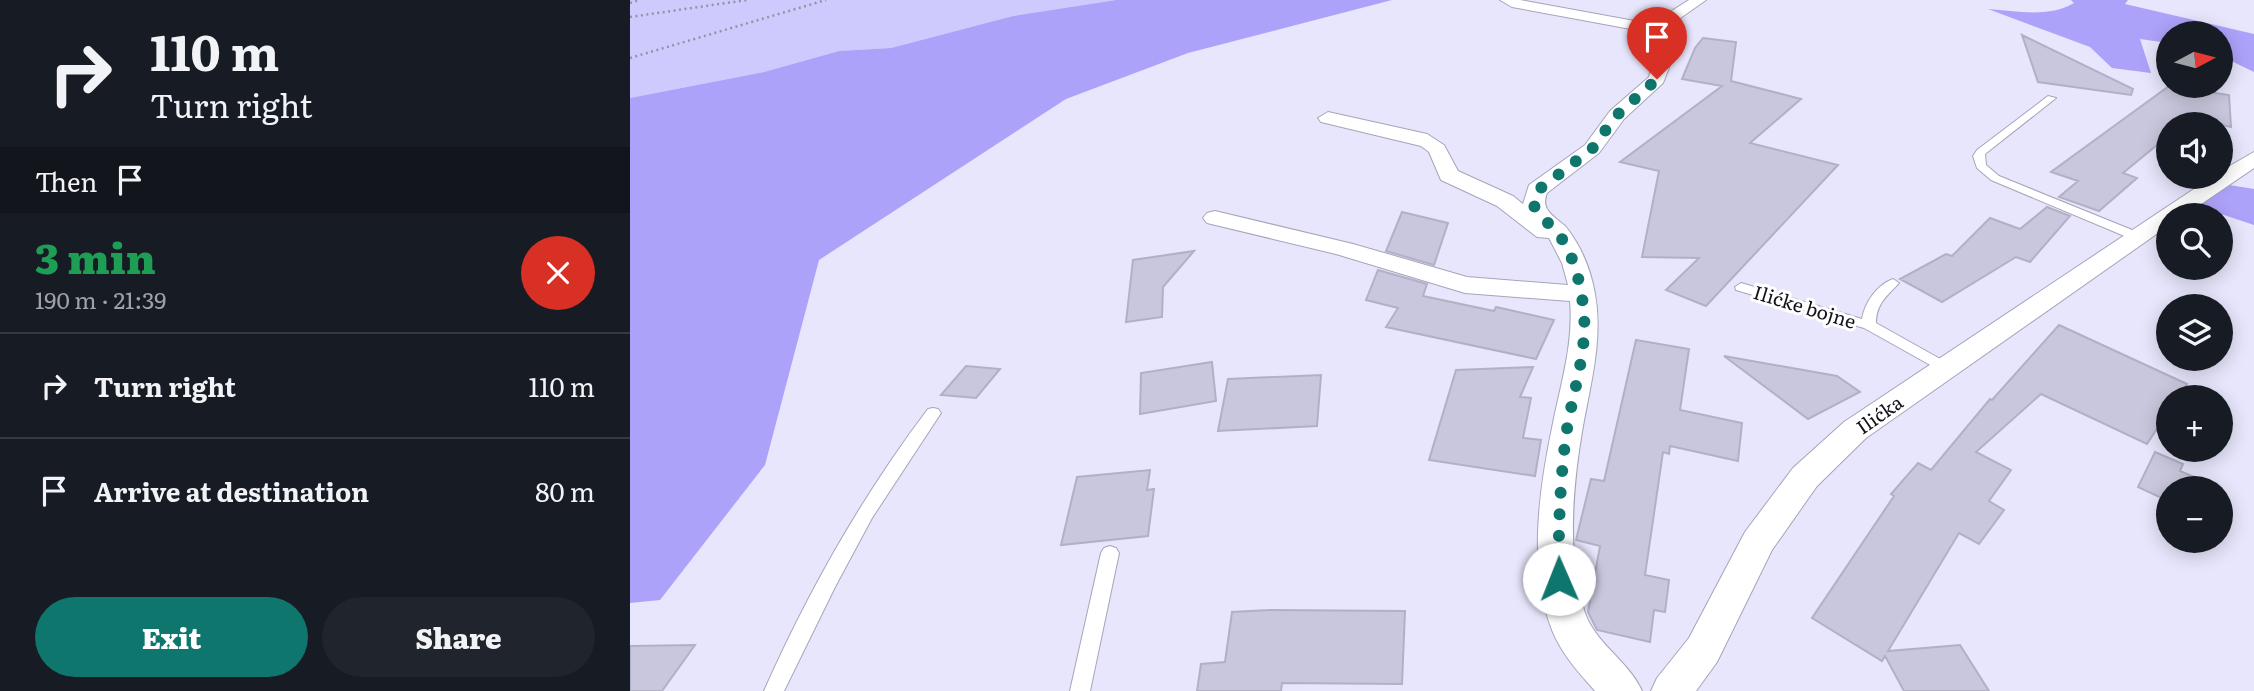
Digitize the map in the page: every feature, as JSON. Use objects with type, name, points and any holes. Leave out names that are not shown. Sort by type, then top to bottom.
[{"type":"street","points":[[1507,0],[1654,29],[1699,0]]},
{"type":"street","points":[[1621,691],[1571,630],[1559,579],[1558,516],[1584,320],[1582,294],[1573,257],[1557,232],[1535,210],[1534,198],[1538,190],[1592,149],[1616,116],[1657,79],[1661,65],[1654,29]]},
{"type":"street","points":[[1328,118],[1420,138],[1434,144],[1449,175],[1516,208],[1573,257]]},
{"type":"street","name":"Ilićka","points":[[2188,203],[2254,158]]},
{"type":"street","points":[[1215,218],[1344,249],[1465,285],[1582,294]]},
{"type":"street","name":"Ilićka","points":[[1672,691],[1703,650],[1758,542],[1805,477],[1855,429],[2156,225]]},
{"type":"lane","points":[[2051,98],[1981,152],[1978,156],[1981,166],[1995,178],[2030,194],[2138,237]]},
{"type":"lane","name":"Ilićke bojne","points":[[1869,325],[1868,314],[1882,291],[1893,283]]},
{"type":"lane","name":"Ilićke bojne","points":[[1741,287],[1869,325],[1946,368]]},
{"type":"lane","points":[[774,691],[842,552],[897,459],[933,413]]},
{"type":"lane","points":[[1080,691],[1110,553]]},
{"type":"path","points":[[630,3],[639,0]]},
{"type":"path","points":[[630,17],[747,0]]},
{"type":"path","points":[[630,58],[826,0]]},
{"type":"shaded area","points":[[630,0],[1116,0],[1013,16],[891,48],[839,51],[764,72],[630,98]]},
{"type":"shaded area","points":[[1116,0],[1392,0],[1188,53],[1066,99],[819,260],[765,465],[660,600],[630,603],[630,98],[764,72],[839,51],[891,48],[1013,16]]},
{"type":"shaded area","points":[[2071,0],[2128,0],[2125,4],[2198,21],[2156,21],[2156,41],[2140,39],[2151,73],[2112,68],[2090,47],[1988,9],[2043,12],[2054,11],[2074,3]]},
{"type":"shaded area","points":[[2233,29],[2254,34],[2254,72],[2233,62]]},
{"type":"shaded area","points":[[2233,186],[2254,189],[2254,225],[2233,218],[2233,203],[2188,203],[2208,189],[2233,189]]},
{"type":"building","points":[[2022,35],[2133,89],[2131,95],[2038,82]]},
{"type":"building","points":[[1703,38],[1736,42],[1731,81],[1801,99],[1750,143],[1838,165],[1706,306],[1666,290],[1699,258],[1642,257],[1659,171],[1620,162],[1722,86],[1682,79],[1695,48]]},
{"type":"building","points":[[2156,95],[2156,98],[2229,98],[2230,112],[2156,112],[2156,146],[2123,173],[2137,178],[2099,211],[2059,197],[2078,181],[2051,172]]},
{"type":"building","points":[[2047,207],[2070,216],[2030,262],[2016,257],[1942,302],[1900,279],[1946,254],[1952,256],[1990,218],[2020,229]]},
{"type":"building","points":[[1402,212],[1448,223],[1434,265],[1386,251]]},
{"type":"building","points":[[1194,251],[1163,287],[1162,317],[1126,322],[1133,260]]},
{"type":"building","points":[[1378,270],[1427,284],[1423,296],[1494,311],[1496,307],[1554,320],[1536,359],[1386,327],[1398,308],[1366,300]]},
{"type":"building","points":[[2059,325],[2187,384],[2156,385],[2156,430],[2147,444],[2041,394],[1976,452],[2011,470],[1989,501],[2004,510],[1979,544],[1959,533],[1888,651],[1960,645],[1989,691],[1904,691],[1885,656],[1882,661],[1812,618],[1894,496],[1891,494],[1918,463],[1931,470],[1990,399],[1992,400]]},
{"type":"building","points":[[1636,340],[1689,349],[1680,410],[1742,423],[1738,461],[1670,446],[1669,454],[1663,452],[1645,575],[1669,580],[1665,612],[1654,610],[1650,642],[1597,630],[1588,612],[1600,546],[1576,540],[1591,479],[1604,481]]},
{"type":"building","points":[[1724,356],[1837,376],[1860,392],[1808,419]]},
{"type":"building","points":[[1212,362],[1216,401],[1140,414],[1141,373]]},
{"type":"building","points":[[966,366],[1000,369],[976,398],[941,395]]},
{"type":"building","points":[[1533,367],[1520,397],[1531,398],[1523,438],[1541,440],[1535,476],[1429,460],[1456,370]]},
{"type":"building","points":[[1321,375],[1317,426],[1218,431],[1228,379]]},
{"type":"building","points":[[2155,452],[2156,462],[2178,462],[2183,464],[2180,471],[2192,476],[2156,476],[2156,495],[2138,487]]},
{"type":"building","points":[[1150,470],[1147,490],[1154,489],[1148,536],[1061,545],[1077,477]]},
{"type":"building","points":[[1405,611],[1402,684],[1282,683],[1281,691],[1197,691],[1201,664],[1225,662],[1232,612]]},
{"type":"building","points":[[695,645],[662,691],[630,691],[630,646]]},
{"type":"route","points":[[1559,579],[1558,516],[1584,320],[1582,294],[1573,257],[1557,232],[1535,210],[1534,198],[1538,190],[1592,149],[1616,116],[1657,79]]}]
